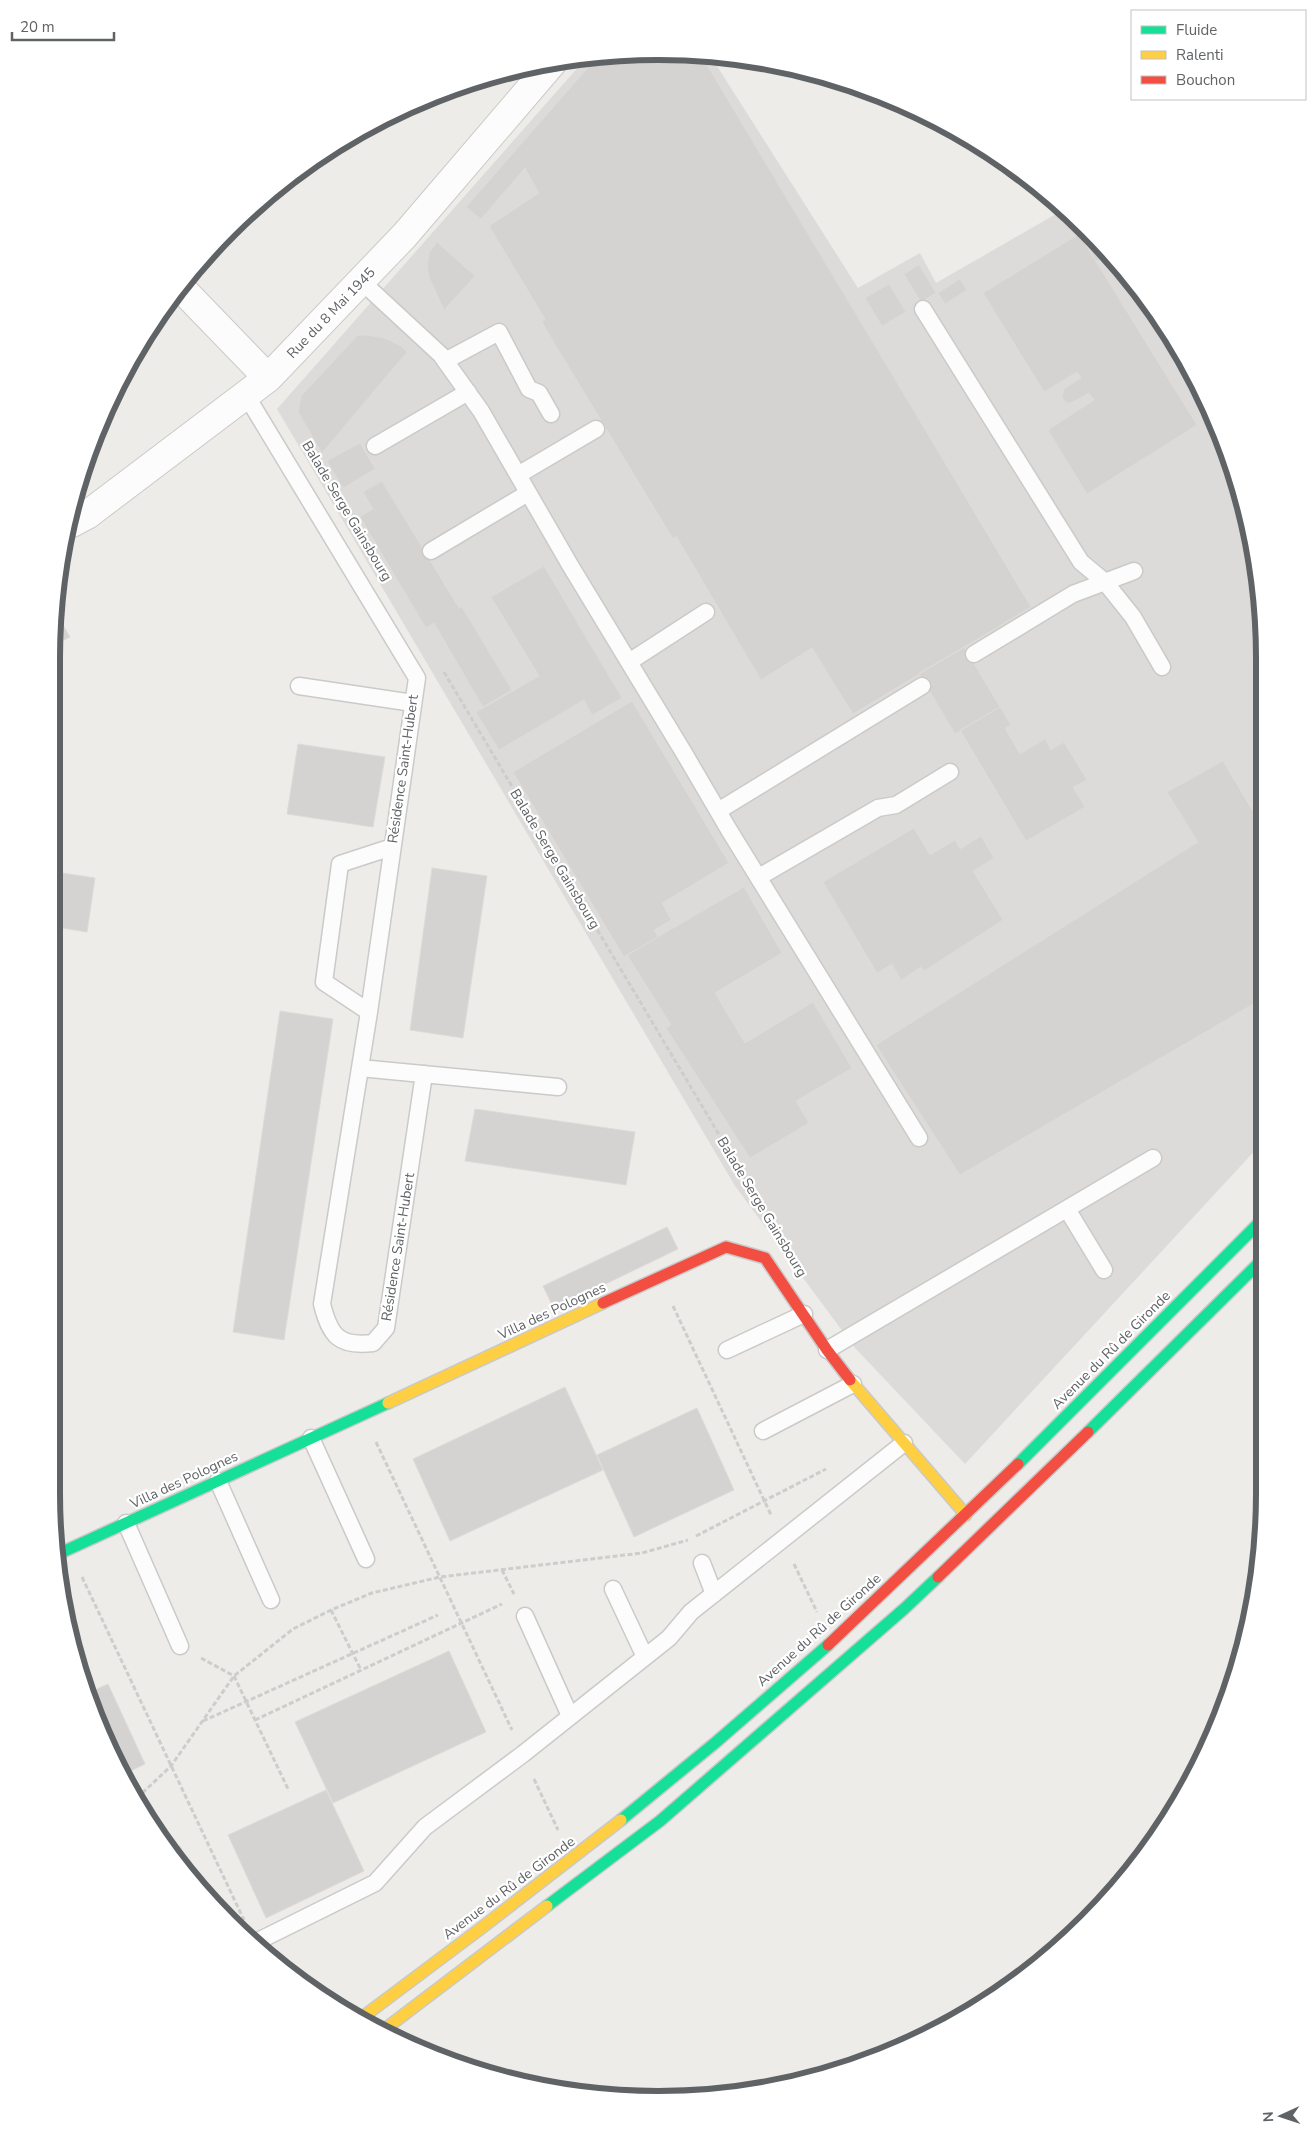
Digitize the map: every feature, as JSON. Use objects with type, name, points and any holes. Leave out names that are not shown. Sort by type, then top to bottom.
[{"type":"main road","name":"Avenue du Rû de Gironde","points":[[366,2015],[644,1802],[828,1645],[966,1515],[1256,1226]]},
{"type":"main road","name":"Villa des Polognes","points":[[63,1552],[726,1247],[765,1258],[827,1350],[853,1384],[966,1515]]},
{"type":"main road","points":[[388,2026],[660,1821],[896,1616],[1088,1433],[1256,1266]]},
{"type":"street","name":"Rue du 8 Mai 1945","points":[[76,521],[87,515],[268,378],[405,235],[546,70]]},
{"type":"street","points":[[185,292],[268,378]]},
{"type":"lane","points":[[361,281],[445,361],[481,411],[628,662],[918,1138]]},
{"type":"lane","points":[[923,309],[1080,562],[1105,582],[1133,616],[1162,667]]},
{"type":"lane","points":[[445,361],[499,332],[529,389],[539,393],[551,414]]},
{"type":"lane","points":[[375,446],[468,392]]},
{"type":"lane","name":"Résidence Saint-Hubert","points":[[246,396],[416,678],[369,1012],[322,1304],[327,1324],[340,1340],[356,1345],[373,1343],[386,1328],[424,1074]]},
{"type":"lane","points":[[518,475],[596,429]]},
{"type":"lane","points":[[431,551],[528,493]]},
{"type":"lane","points":[[974,654],[1073,594],[1134,571]]},
{"type":"lane","points":[[628,662],[706,612]]},
{"type":"lane","points":[[299,686],[413,703]]},
{"type":"lane","points":[[718,811],[922,686]]},
{"type":"lane","points":[[759,878],[878,808],[896,805],[950,772]]},
{"type":"lane","points":[[369,1012],[324,982],[340,864],[392,847]]},
{"type":"lane","points":[[360,1068],[558,1087]]},
{"type":"lane","points":[[827,1350],[1152,1158]]},
{"type":"lane","points":[[1067,1209],[1104,1270]]},
{"type":"lane","points":[[726,1350],[804,1314]]},
{"type":"lane","points":[[764,1431],[853,1384]]},
{"type":"lane","points":[[311,1438],[366,1559]]},
{"type":"lane","points":[[261,1940],[375,1883],[425,1827],[523,1754],[669,1638],[691,1612],[904,1443]]},
{"type":"lane","points":[[218,1481],[271,1600]]},
{"type":"lane","points":[[126,1523],[180,1646]]},
{"type":"lane","points":[[702,1563],[714,1594]]},
{"type":"lane","points":[[614,1589],[644,1657]]},
{"type":"lane","points":[[525,1616],[570,1716]]},
{"type":"path","name":"Balade Serge Gainsbourg","points":[[443,672],[776,1229]]},
{"type":"path","points":[[660,1278],[817,1614]]},
{"type":"path","points":[[363,1414],[559,1831]]},
{"type":"path","points":[[141,1794],[171,1766],[234,1676],[292,1628],[372,1593],[440,1577],[642,1553],[690,1539],[834,1464]]},
{"type":"path","points":[[69,1550],[244,1921]]},
{"type":"path","points":[[255,1720],[508,1601]]},
{"type":"path","points":[[331,1610],[361,1670]]},
{"type":"path","points":[[202,1722],[438,1615]]},
{"type":"path","points":[[180,1646],[234,1676],[289,1791]]},
{"type":"shaded area","points":[[658,60],[715,63],[858,288],[920,253],[936,283],[1058,213],[1108,264],[1155,326],[1176,359],[1194,394],[1224,466],[1236,503],[1245,541],[1251,580],[1256,658],[1256,1149],[965,1464],[855,1348],[735,1186],[277,409],[580,65],[619,61]]},
{"type":"building","points":[[658,60],[705,62],[1031,607],[853,714],[812,648],[761,680],[676,536],[673,539],[556,346],[542,322],[545,319],[489,226],[539,193],[525,168],[481,219],[466,207],[591,64]]},
{"type":"building","points":[[1079,234],[1197,425],[1087,494],[1048,430],[1094,400],[1089,393],[1071,403],[1066,403],[1062,397],[1064,389],[1081,378],[1077,372],[1044,392],[983,293]]},
{"type":"building","points":[[437,242],[475,276],[444,310],[429,277],[427,266],[429,253]]},
{"type":"building","points":[[1088,243],[1102,257],[1096,261],[1086,244]]},
{"type":"building","points":[[919,265],[936,293],[921,302],[904,274]]},
{"type":"building","points":[[960,279],[967,290],[945,304],[938,293]]},
{"type":"building","points":[[889,284],[906,312],[882,326],[865,298]]},
{"type":"building","points":[[358,335],[384,338],[401,346],[407,352],[322,453],[298,412],[301,396]]},
{"type":"building","points":[[360,443],[375,469],[343,488],[327,461]]},
{"type":"building","points":[[382,481],[459,608],[462,607],[512,690],[483,707],[434,623],[426,628],[360,517],[373,509],[363,492]]},
{"type":"building","points":[[544,566],[622,698],[592,715],[584,700],[499,750],[476,712],[539,676],[491,597]]},
{"type":"building","points":[[61,621],[70,637],[60,642]]},
{"type":"building","points":[[964,647],[1000,707],[955,734],[919,673]]},
{"type":"building","points":[[632,701],[729,863],[662,903],[671,920],[654,930],[658,937],[624,957],[513,772]]},
{"type":"building","points":[[1000,707],[1011,725],[1005,728],[1020,754],[1045,739],[1051,750],[1064,742],[1087,780],[1073,787],[1085,807],[1026,841],[960,730]]},
{"type":"building","points":[[298,744],[385,757],[373,827],[287,814]]},
{"type":"building","points":[[1223,761],[1254,813],[1256,812],[1256,1002],[960,1175],[876,1045],[1198,842],[1167,792]]},
{"type":"building","points":[[914,828],[930,855],[955,840],[960,849],[981,836],[994,858],[973,871],[1003,920],[924,971],[921,967],[901,980],[892,964],[877,973],[823,882]]},
{"type":"building","points":[[432,868],[487,876],[463,1038],[410,1030]]},
{"type":"building","points":[[60,873],[95,878],[87,932],[60,928]]},
{"type":"building","points":[[744,887],[782,953],[715,993],[745,1043],[813,1002],[852,1068],[796,1101],[809,1123],[750,1158],[666,1028],[671,1025],[627,955]]},
{"type":"building","points":[[280,1011],[333,1019],[284,1340],[233,1332]]},
{"type":"building","points":[[475,1109],[635,1132],[626,1185],[465,1161]]},
{"type":"building","points":[[667,1227],[678,1249],[554,1309],[543,1286]]},
{"type":"building","points":[[565,1387],[603,1470],[450,1541],[413,1459]]},
{"type":"building","points":[[697,1408],[734,1490],[634,1537],[597,1455]]},
{"type":"building","points":[[449,1651],[486,1732],[333,1803],[295,1722]]},
{"type":"building","points":[[108,1684],[145,1764],[129,1771],[106,1722],[94,1690]]},
{"type":"building","points":[[326,1790],[364,1871],[266,1918],[228,1835]]},
{"type":"building","points":[[180,1846],[187,1861],[184,1857],[177,1847]]},
{"type":"traffic: fast","points":[[1018,1464],[1256,1226]]},
{"type":"traffic: fast","points":[[1088,1432],[1256,1266]]},
{"type":"traffic: fast","points":[[63,1552],[388,1403]]},
{"type":"traffic: fast","points":[[547,1906],[660,1821],[904,1609],[938,1577]]},
{"type":"traffic: fast","points":[[621,1820],[715,1743],[828,1645]]},
{"type":"traffic: slow","points":[[388,1403],[603,1303]]},
{"type":"traffic: slow","points":[[850,1380],[966,1515]]},
{"type":"traffic: slow","points":[[366,2015],[621,1820]]},
{"type":"traffic: slow","points":[[389,2026],[547,1906]]},
{"type":"traffic: jam","points":[[603,1303],[726,1247],[765,1258],[827,1350],[850,1380]]},
{"type":"traffic: jam","points":[[938,1577],[1088,1432]]},
{"type":"traffic: jam","points":[[828,1645],[1018,1464]]}]
